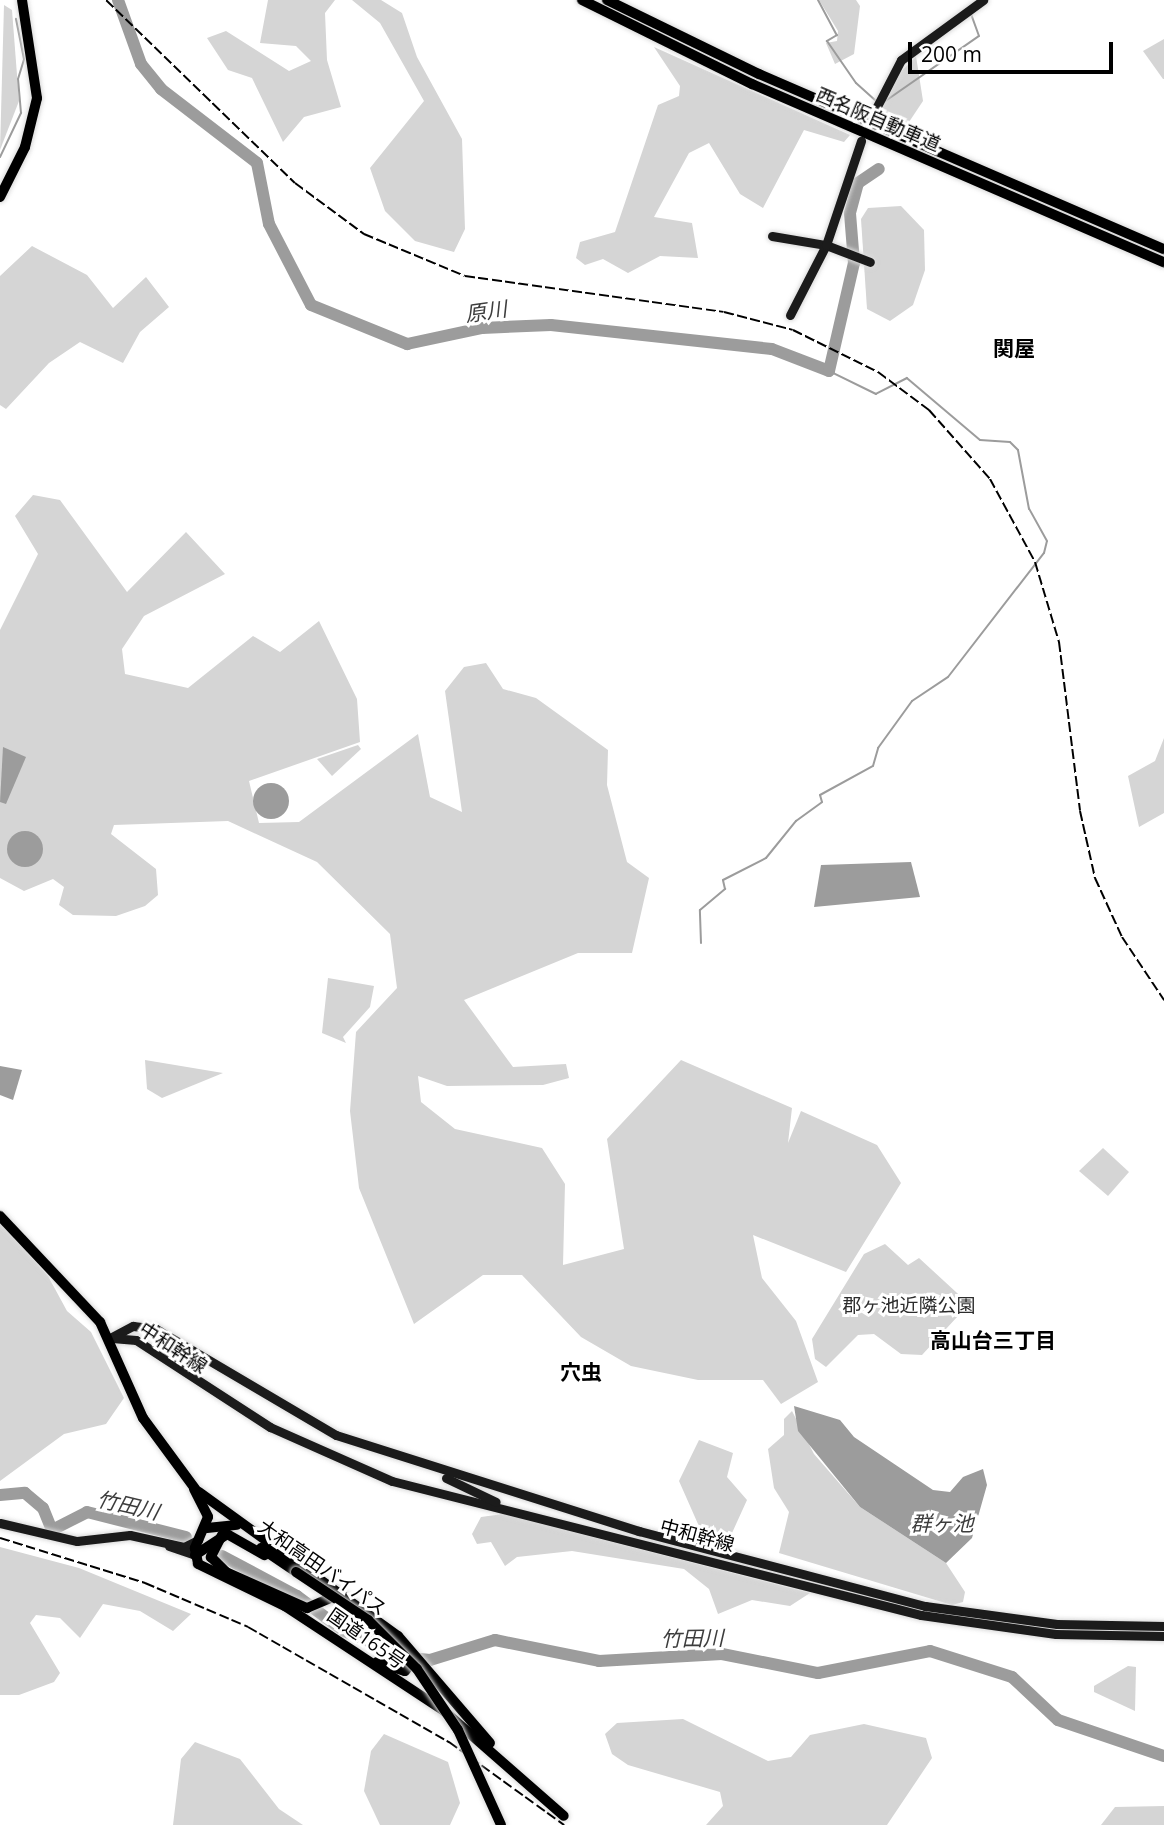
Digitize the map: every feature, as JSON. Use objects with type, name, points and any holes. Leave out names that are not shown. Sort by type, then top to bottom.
[{"type":"highway","points":[[0,197],[25,147],[37,98],[22,0]]},
{"type":"highway","name":"西名阪自動車道","points":[[582,0],[752,84],[1164,262]]},
{"type":"highway","name":"西名阪自動車道","points":[[607,0],[759,74],[1164,249]]},
{"type":"highway","name":"国道165号","points":[[0,1216],[110,1338],[143,1418],[194,1489],[226,1522]]},
{"type":"highway","name":"国道165号","points":[[194,1489],[207,1528]]},
{"type":"highway","name":"国道165号","points":[[194,1489],[248,1532],[341,1593],[411,1650],[505,1760],[564,1816]]},
{"type":"highway","points":[[195,1555],[198,1540],[207,1528],[226,1522],[248,1532]]},
{"type":"highway","name":"大和高田バイパス","points":[[226,1522],[276,1560],[376,1626],[418,1669],[457,1730],[501,1825]]},
{"type":"highway","points":[[222,1535],[276,1560]]},
{"type":"highway","points":[[222,1535],[213,1550],[214,1565],[312,1607],[341,1593]]},
{"type":"highway","points":[[195,1555],[222,1535]]},
{"type":"highway","name":"国道165号","points":[[195,1555],[225,1581],[322,1628],[461,1723],[575,1825]]},
{"type":"highway","points":[[322,1628],[398,1671],[414,1665],[411,1650]]},
{"type":"main road","points":[[871,118],[901,60],[983,0]]},
{"type":"main road","points":[[790,315],[826,245],[861,141]]},
{"type":"main road","points":[[772,236],[826,245],[870,262]]},
{"type":"main road","name":"中和幹線","points":[[110,1338],[134,1326],[156,1329],[336,1435],[430,1468],[639,1531],[925,1606],[1056,1625],[1164,1626]]},
{"type":"main road","name":"中和幹線","points":[[110,1338],[136,1340],[231,1405],[352,1465],[512,1510],[921,1615],[1056,1634],[1164,1636]]},
{"type":"main road","points":[[430,1468],[512,1510]]},
{"type":"main road","points":[[0,1523],[47,1538],[130,1535],[195,1555]]},
{"type":"main road","points":[[167,1545],[198,1540]]},
{"type":"green space","points":[[268,0],[335,0],[325,13],[327,60],[341,107],[304,117],[283,142],[252,78],[228,70],[207,38],[226,31],[289,71],[311,61],[296,46],[260,43]]},
{"type":"green space","points":[[352,0],[381,0],[402,13],[417,57],[462,139],[465,229],[454,252],[415,241],[385,211],[370,168],[424,101],[380,23]]},
{"type":"green space","points":[[819,0],[856,0],[860,6],[854,54],[835,64],[826,43],[837,41],[838,31]]},
{"type":"green space","points":[[4,5],[12,10],[19,101],[0,150]]},
{"type":"green space","points":[[1164,39],[1164,79],[1163,79],[1143,51]]},
{"type":"green space","points":[[654,47],[850,135],[844,142],[804,130],[763,208],[740,194],[709,143],[689,153],[654,217],[692,223],[698,258],[660,256],[628,273],[603,259],[585,265],[576,258],[580,242],[615,232],[658,105],[679,96],[680,86]]},
{"type":"green space","points":[[916,56],[923,101],[907,125],[881,112],[895,78]]},
{"type":"green space","points":[[901,206],[924,230],[925,270],[913,305],[890,321],[867,309],[861,219],[868,208]]},
{"type":"green space","points":[[32,246],[87,275],[113,308],[146,277],[169,307],[140,332],[123,363],[80,342],[49,363],[6,409],[0,405],[0,276]]},
{"type":"green space","points":[[33,495],[60,500],[127,592],[186,532],[225,574],[144,616],[122,649],[125,674],[188,688],[253,636],[280,652],[319,621],[357,699],[360,742],[249,781],[259,823],[299,822],[418,734],[430,797],[462,812],[445,691],[464,667],[486,663],[503,689],[536,698],[608,750],[607,785],[627,862],[649,878],[632,953],[578,953],[464,1000],[513,1067],[566,1064],[569,1078],[543,1085],[447,1086],[418,1076],[421,1102],[455,1129],[542,1148],[565,1184],[563,1265],[624,1249],[607,1139],[681,1060],[792,1108],[788,1143],[801,1111],[877,1145],[901,1183],[846,1272],[753,1235],[762,1278],[796,1321],[818,1382],[781,1404],[763,1380],[698,1380],[631,1366],[581,1337],[522,1275],[483,1275],[414,1324],[359,1188],[350,1111],[356,1032],[397,988],[390,934],[317,862],[228,821],[114,825],[111,834],[156,869],[158,895],[145,906],[116,916],[73,915],[59,905],[64,887],[53,879],[24,891],[0,878],[0,630],[38,554],[15,516]]},
{"type":"green space","points":[[1164,738],[1164,813],[1139,827],[1128,776],[1155,761]]},
{"type":"green space","points":[[358,745],[361,749],[332,776],[317,759]]},
{"type":"green space","points":[[328,978],[374,986],[370,1007],[343,1037],[346,1043],[322,1033]]},
{"type":"green space","points":[[145,1060],[223,1073],[162,1098],[147,1089]]},
{"type":"green space","points":[[1103,1148],[1129,1172],[1108,1196],[1079,1171]]},
{"type":"green space","points":[[0,1222],[48,1276],[67,1311],[91,1332],[124,1398],[106,1424],[64,1434],[0,1481]]},
{"type":"green space","name":"郡ヶ池近隣公園","points":[[885,1244],[908,1265],[919,1258],[969,1304],[922,1355],[901,1354],[874,1334],[858,1335],[826,1367],[815,1359],[812,1339],[864,1254]]},
{"type":"green space","points":[[792,1411],[814,1454],[860,1507],[946,1563],[965,1592],[963,1602],[952,1605],[779,1553],[789,1512],[774,1488],[768,1449],[784,1435],[784,1419]]},
{"type":"green space","points":[[699,1440],[733,1453],[727,1477],[747,1500],[732,1533],[715,1543],[702,1533],[679,1481]]},
{"type":"green space","points":[[503,1514],[810,1593],[790,1606],[752,1600],[718,1614],[709,1589],[684,1569],[572,1551],[517,1557],[505,1566],[491,1542],[477,1544],[472,1534],[481,1517]]},
{"type":"green space","points":[[0,1547],[79,1568],[191,1614],[173,1631],[140,1611],[103,1604],[80,1638],[60,1618],[36,1615],[30,1623],[60,1673],[54,1682],[19,1695],[0,1695]]},
{"type":"green space","points":[[1128,1666],[1136,1667],[1135,1711],[1094,1692],[1094,1686]]},
{"type":"green space","points":[[683,1719],[768,1761],[791,1757],[810,1735],[864,1724],[926,1738],[932,1758],[887,1825],[706,1825],[723,1806],[720,1792],[628,1765],[612,1754],[605,1734],[617,1723]]},
{"type":"green space","points":[[384,1734],[448,1762],[460,1803],[450,1825],[380,1825],[364,1791],[371,1751]]},
{"type":"green space","points":[[195,1742],[240,1759],[279,1809],[303,1825],[173,1825],[181,1759]]},
{"type":"green space","points":[[1164,1806],[1164,1825],[1101,1825],[1115,1807]]},
{"type":"water","points":[[3,747],[26,757],[6,804],[0,802]]},
{"type":"water","points":[[271,783],[284,788],[289,801],[284,814],[271,819],[258,814],[253,801],[258,788]]},
{"type":"water","points":[[25,831],[38,836],[43,849],[38,862],[25,867],[12,862],[7,849],[12,836]]},
{"type":"water","points":[[911,862],[920,897],[814,907],[821,865]]},
{"type":"water","points":[[0,1066],[22,1070],[13,1100],[0,1095]]},
{"type":"water","name":"群ヶ池","points":[[794,1406],[840,1420],[854,1437],[933,1490],[950,1492],[963,1477],[983,1469],[987,1485],[972,1538],[946,1563],[860,1507],[798,1431]]},
{"type":"waterway","name":"原川","points":[[118,0],[141,64],[161,89],[257,163],[269,224],[311,305],[407,344],[482,328],[551,325],[772,349],[829,371],[854,263],[850,213],[858,183],[879,169]]},
{"type":"waterway","points":[[818,0],[837,35],[827,41],[856,83],[876,101]]},
{"type":"waterway","points":[[881,104],[979,36],[971,14]]},
{"type":"waterway","points":[[0,157],[21,113],[18,79],[24,59],[16,19]]},
{"type":"waterway","points":[[701,943],[700,910],[725,889],[723,880],[766,858],[796,821],[822,802],[820,795],[873,766],[878,748],[912,701],[948,677],[1044,553],[1047,541],[1029,509],[1018,450],[1010,442],[980,440],[907,378],[876,394],[829,371]]},
{"type":"waterway","name":"竹田川","points":[[0,1495],[25,1493],[43,1508],[52,1530],[87,1512],[186,1537]]},
{"type":"waterway","name":"竹田川","points":[[222,1556],[297,1596],[344,1631],[410,1658],[430,1660],[495,1640],[599,1661],[722,1654],[818,1673],[930,1651],[1012,1677],[1058,1720],[1164,1756]]},
{"type":"railway","points":[[106,0],[295,183],[364,234],[465,276],[724,312],[793,330],[878,372],[929,410],[990,479],[1035,562],[1059,642],[1080,811],[1095,878],[1122,937],[1164,1000]]},
{"type":"railway","points":[[0,1538],[145,1583],[248,1627],[449,1742],[564,1825]]},
{"type":"district","name":"関屋","points":[[1014,348]]},
{"type":"district","name":"高山台三丁目","points":[[993,1340]]},
{"type":"district","name":"穴虫","points":[[581,1372]]}]
